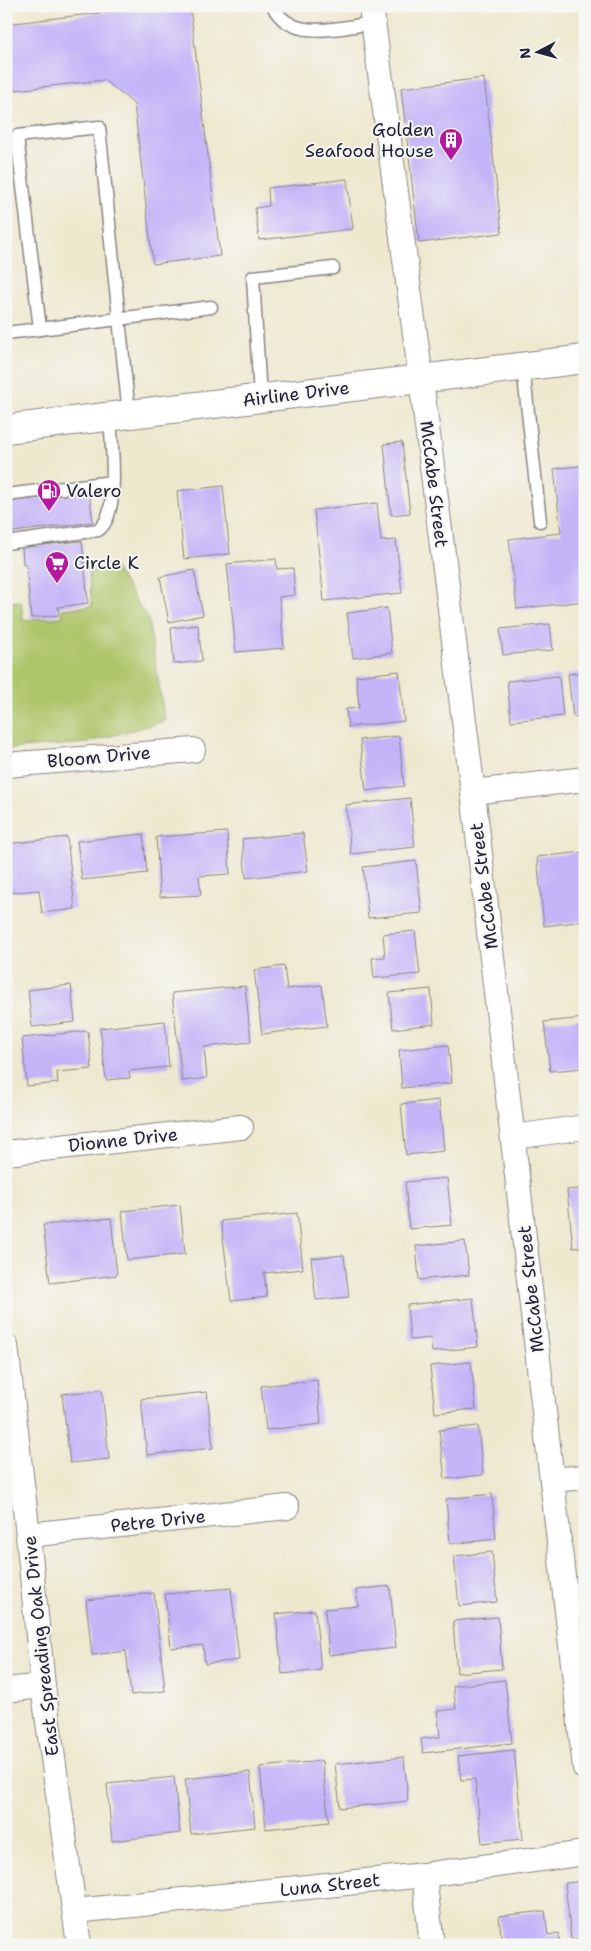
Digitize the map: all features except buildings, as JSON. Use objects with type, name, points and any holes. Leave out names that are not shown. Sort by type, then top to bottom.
[{"type":"main road","name":"Airline Drive","points":[[6,429],[585,359]]},
{"type":"street","name":"McCabe Street","points":[[372,14],[421,379],[473,792],[585,1768]]},
{"type":"street","name":"Bloom Drive","points":[[6,765],[193,750]]},
{"type":"street","points":[[473,792],[585,779]]},
{"type":"street","name":"Dionne Drive","points":[[6,1153],[240,1127]]},
{"type":"street","points":[[514,1137],[585,1127]]},
{"type":"street","name":"East Spreading Oak Drive","points":[[6,1346],[43,1686],[79,1945]]},
{"type":"street","points":[[552,1480],[585,1477]]},
{"type":"street","name":"Petre Drive","points":[[28,1535],[287,1507]]},
{"type":"street","points":[[6,1690],[43,1686]]},
{"type":"street","name":"Luna Street","points":[[75,1911],[424,1875],[585,1853]]},
{"type":"street","points":[[424,1875],[432,1945]]},
{"type":"lane","points":[[273,6],[276,13],[287,24],[318,30],[372,14]]},
{"type":"lane","points":[[6,543],[98,530],[102,527],[110,508],[120,415],[119,319],[99,127],[17,136],[40,329]]},
{"type":"lane","points":[[260,398],[253,276],[333,268]]},
{"type":"lane","points":[[6,333],[211,307]]},
{"type":"lane","points":[[523,367],[540,521]]},
{"type":"lane","points":[[6,495],[112,482]]},
{"type":"green space","points":[[114,567],[148,619],[165,721],[86,743],[6,749],[6,602],[21,601],[23,620],[62,617],[62,609],[92,606],[88,570]]},
{"type":"place","name":"Golden Seafood House","points":[[451,161]]},
{"type":"place","name":"Valero","points":[[49,512]]},
{"type":"place","name":"Circle K","points":[[57,584]]}]
